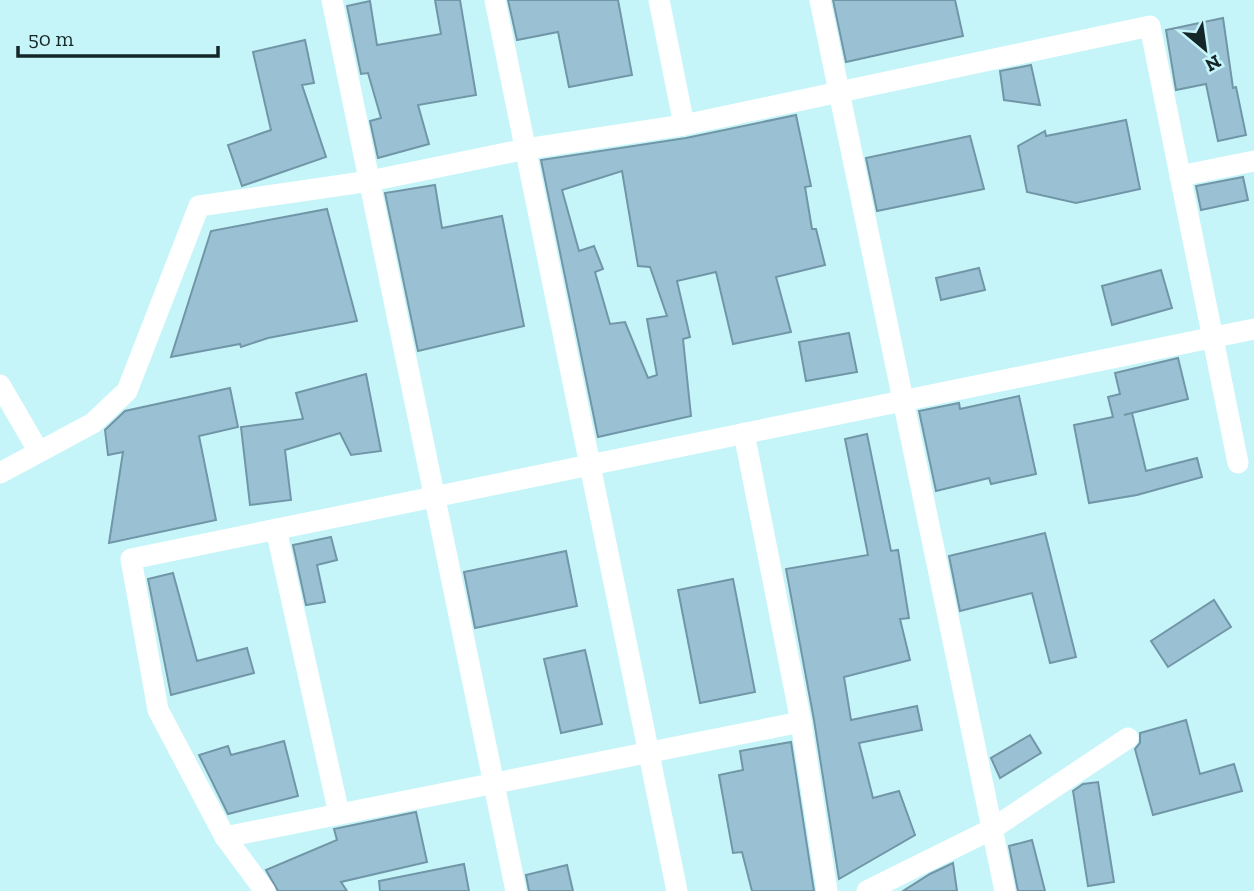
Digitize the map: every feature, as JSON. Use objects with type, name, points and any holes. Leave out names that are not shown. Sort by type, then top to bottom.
[{"type":"street","points":[[332,0],[516,891]]},
{"type":"street","points":[[495,0],[677,891]]},
{"type":"street","points":[[659,0],[684,125]]},
{"type":"street","points":[[820,0],[1005,891]]},
{"type":"street","points":[[0,473],[93,423],[127,391],[199,206],[370,181],[526,149],[684,125],[1150,26],[1238,463]]},
{"type":"street","points":[[1180,176],[1254,161]]},
{"type":"street","points":[[265,891],[225,837],[159,710],[131,559],[1254,329]]},
{"type":"street","points":[[0,385],[39,452]]},
{"type":"street","points":[[744,433],[801,722],[828,891]]},
{"type":"street","points":[[276,529],[339,814]]},
{"type":"street","points":[[225,837],[801,722]]},
{"type":"street","points":[[867,891],[992,829],[1128,738]]},
{"type":"building","points":[[435,0],[460,0],[476,95],[418,105],[429,144],[378,158],[370,121],[381,118],[368,73],[361,74],[347,6],[370,1],[377,45],[441,34]]},
{"type":"building","points":[[508,0],[618,0],[632,75],[569,87],[558,32],[517,40]]},
{"type":"building","points":[[833,0],[955,0],[963,36],[846,62]]},
{"type":"building","points":[[1223,18],[1233,88],[1236,87],[1246,135],[1218,141],[1206,84],[1176,90],[1166,30]]},
{"type":"building","points":[[305,40],[314,83],[302,85],[326,157],[242,186],[228,145],[271,130],[253,52]]},
{"type":"building","points":[[1031,65],[1040,105],[1004,100],[1000,71]]},
{"type":"building","points":[[796,115],[811,186],[805,187],[812,229],[816,229],[825,265],[776,277],[791,332],[733,344],[716,272],[677,281],[690,337],[683,339],[691,416],[598,437],[541,160],[686,138]],"holes":[[[622,171],[638,266],[650,267],[667,316],[647,319],[657,375],[648,378],[625,322],[610,324],[595,272],[603,269],[594,246],[579,251],[562,190]]]},
{"type":"building","points":[[1126,120],[1140,189],[1076,203],[1027,192],[1018,146],[1045,131],[1046,136]]},
{"type":"building","points":[[970,136],[984,189],[877,211],[866,158]]},
{"type":"building","points":[[1243,177],[1248,200],[1201,210],[1196,186]]},
{"type":"building","points":[[435,185],[442,228],[502,216],[524,326],[418,351],[385,193]]},
{"type":"building","points":[[327,209],[357,321],[268,338],[241,347],[240,344],[171,357],[211,231]]},
{"type":"building","points":[[979,268],[985,290],[941,300],[936,278]]},
{"type":"building","points":[[1161,270],[1172,308],[1112,325],[1102,286]]},
{"type":"building","points":[[849,333],[857,372],[806,381],[799,342]]},
{"type":"building","points":[[1178,358],[1188,399],[1132,413],[1146,471],[1197,458],[1202,477],[1137,495],[1089,503],[1074,425],[1113,417],[1108,397],[1120,394],[1115,373]]},
{"type":"building","points":[[366,374],[381,451],[351,455],[340,433],[285,450],[291,500],[250,505],[241,427],[303,419],[296,393]]},
{"type":"building","points":[[230,388],[238,427],[199,436],[216,520],[109,543],[123,452],[108,455],[105,430],[125,411]]},
{"type":"building","points":[[1019,396],[1036,474],[991,484],[989,478],[936,491],[919,411],[959,403],[960,409]]},
{"type":"building","points":[[867,434],[891,551],[898,550],[909,618],[900,619],[910,660],[844,677],[851,720],[917,706],[922,730],[859,743],[873,798],[899,791],[915,835],[839,879],[814,720],[786,569],[868,555],[845,439]]},
{"type":"building","points":[[1045,533],[1076,657],[1050,663],[1032,593],[960,611],[949,556]]},
{"type":"building","points":[[331,537],[337,560],[317,565],[325,602],[306,605],[293,545]]},
{"type":"building","points":[[566,551],[577,606],[475,628],[464,572]]},
{"type":"building","points":[[173,573],[197,661],[247,648],[254,673],[171,695],[148,579]]},
{"type":"building","points":[[733,579],[755,692],[700,703],[678,590]]},
{"type":"building","points":[[1214,600],[1231,627],[1168,667],[1151,641]]},
{"type":"building","points":[[585,650],[602,724],[561,733],[544,659]]},
{"type":"building","points":[[1186,720],[1200,774],[1234,764],[1242,791],[1153,815],[1135,749],[1140,743],[1140,733]]},
{"type":"building","points":[[1030,735],[1041,753],[1000,778],[991,758]]},
{"type":"building","points":[[284,741],[298,796],[228,814],[199,755],[228,746],[231,755]]},
{"type":"building","points":[[791,742],[814,891],[752,891],[742,852],[733,853],[719,775],[743,770],[740,751]]},
{"type":"building","points":[[1098,782],[1114,882],[1088,886],[1073,791],[1083,784]]},
{"type":"building","points":[[416,812],[427,862],[341,882],[347,891],[278,891],[266,870],[337,840],[334,829]]},
{"type":"building","points":[[1032,840],[1045,891],[1018,891],[1009,846]]},
{"type":"building","points":[[953,863],[957,891],[903,891],[930,874]]},
{"type":"building","points":[[464,864],[469,891],[380,891],[379,881]]},
{"type":"building","points":[[567,865],[573,891],[529,891],[526,875]]}]
